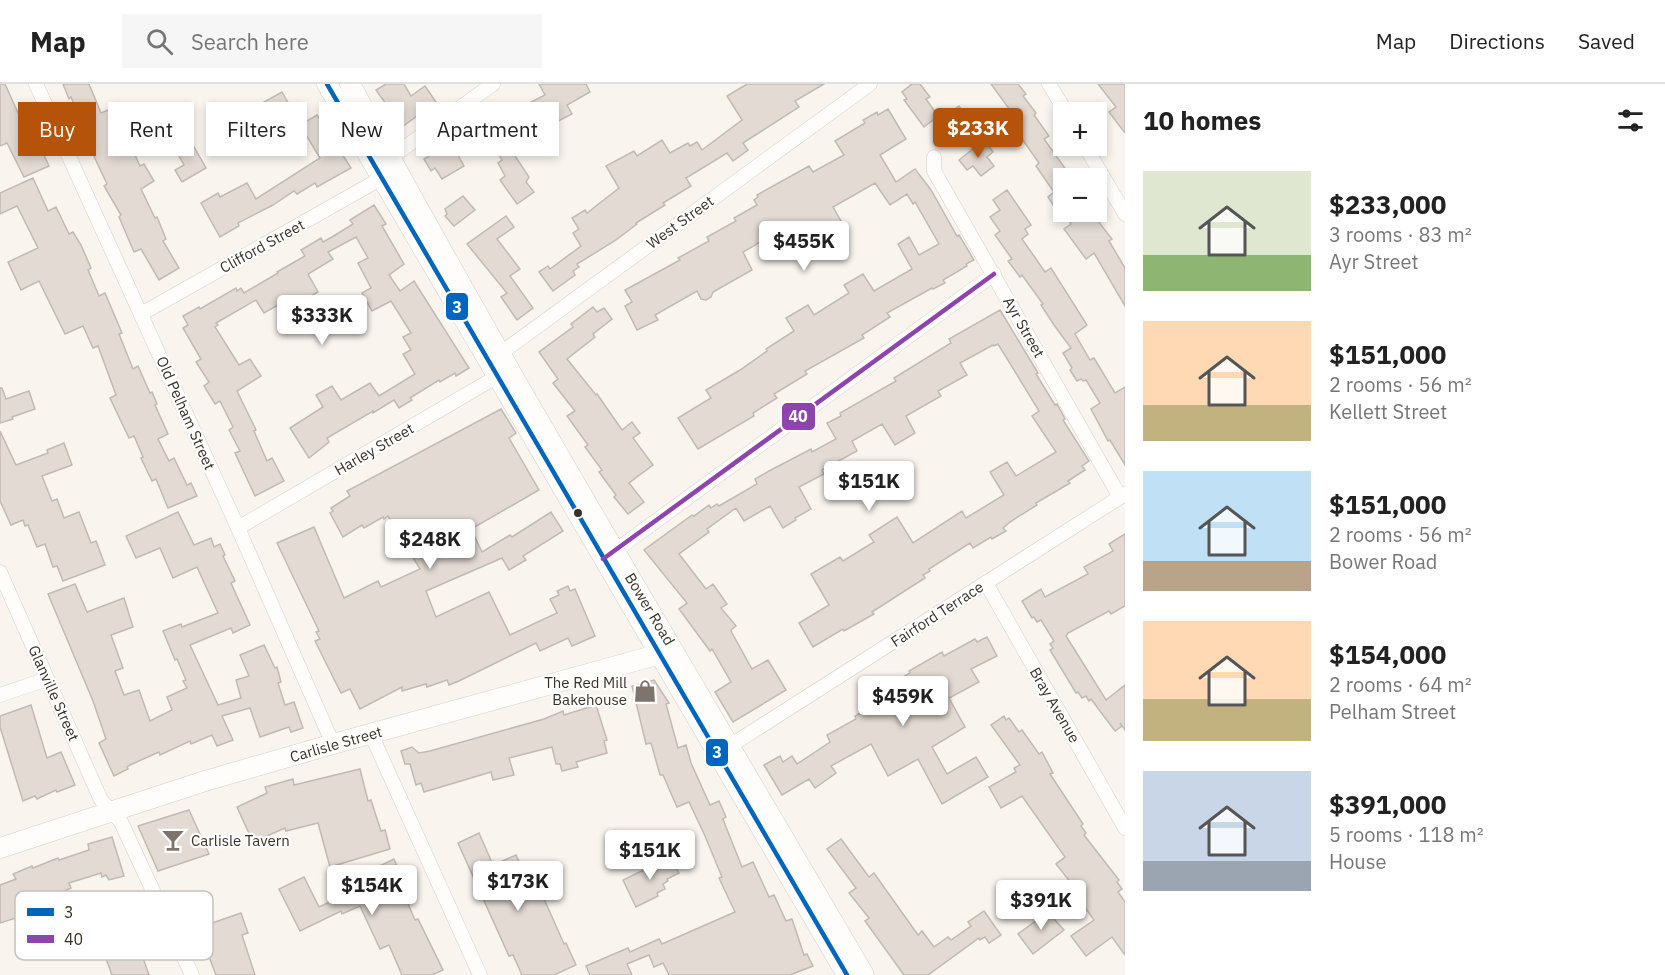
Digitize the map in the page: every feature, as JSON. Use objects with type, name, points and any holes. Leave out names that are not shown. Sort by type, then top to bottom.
[{"type":"main road","name":"Bower Road","points":[[327,84],[382,178],[500,365]]},
{"type":"main road","name":"Bower Road","points":[[350,84],[500,365],[724,750],[847,975]]},
{"type":"main road","name":"Carlisle Street","points":[[0,848],[111,811],[333,744],[667,652]]},
{"type":"main road","name":"Bower Road","points":[[724,750],[864,975]]},
{"type":"street","name":"Old Pelham Street","points":[[36,84],[238,528],[333,744]]},
{"type":"street","points":[[382,178],[390,158],[493,84]]},
{"type":"street","name":"West Street","points":[[500,365],[870,84]]},
{"type":"street","points":[[1049,84],[1060,102]]},
{"type":"street","points":[[1091,156],[1125,214]]},
{"type":"street","name":"Ayr Street","points":[[934,157],[934,171],[1123,495]]},
{"type":"street","name":"Clifford Street","points":[[141,314],[382,178]]},
{"type":"street","points":[[610,555],[994,274]]},
{"type":"street","name":"Harley Street","points":[[238,528],[500,365]]},
{"type":"street","name":"Fairford Terrace","points":[[724,750],[1123,495]]},
{"type":"street","name":"Glanville Street","points":[[0,572],[101,800],[121,822],[153,891]]},
{"type":"street","name":"Bray Avenue","points":[[986,583],[1125,828]]},
{"type":"street","points":[[0,694],[47,679]]},
{"type":"street","points":[[370,734],[480,975]]},
{"type":"street","name":"Glanville Street","points":[[185,960],[192,975]]},
{"type":"building","points":[[0,84],[5,84],[18,113],[18,156],[44,156],[49,166],[24,177],[7,143],[0,146]]},
{"type":"building","points":[[63,84],[89,84],[101,113],[108,110],[108,156],[135,156],[140,166],[144,164],[154,181],[141,189],[155,218],[157,217],[166,239],[163,241],[179,268],[159,280],[141,249],[134,252],[119,217],[121,215],[104,186],[107,184],[94,156],[96,156],[96,102],[73,102],[71,97],[69,99]]},
{"type":"building","points":[[386,84],[404,84],[411,96],[425,86],[436,102],[416,102],[416,117],[404,126],[404,102],[384,102],[376,90]]},
{"type":"building","points":[[539,84],[586,84],[590,92],[567,105],[572,114],[559,121],[559,102],[531,102],[545,95]]},
{"type":"building","points":[[747,84],[824,84],[795,101],[799,107],[743,143],[748,150],[733,161],[727,153],[686,178],[691,186],[663,203],[665,205],[636,223],[616,240],[577,264],[579,267],[573,271],[575,275],[553,291],[539,272],[548,266],[550,269],[581,246],[573,233],[579,229],[572,218],[585,210],[587,213],[619,188],[606,166],[634,151],[637,156],[662,140],[670,153],[688,143],[690,146],[697,142],[702,150],[742,120],[727,96]]},
{"type":"building","points":[[912,84],[920,84],[930,97],[926,99],[938,116],[924,127],[904,100],[907,99],[902,92]]},
{"type":"building","points":[[991,84],[1018,84],[1026,94],[1023,96],[1049,136],[1044,139],[1053,152],[1053,156],[1056,156],[1065,168],[1053,168],[1053,191],[1036,166],[1039,163],[1015,129],[1021,125]]},
{"type":"building","points":[[1098,84],[1125,84],[1125,133],[1109,112],[1116,107]]},
{"type":"building","points":[[282,92],[288,102],[264,102]]},
{"type":"building","points":[[959,106],[970,121],[951,134],[940,119]]},
{"type":"building","points":[[888,109],[906,139],[880,155],[896,182],[915,169],[931,190],[957,236],[959,235],[974,260],[943,280],[945,283],[887,313],[890,317],[862,335],[864,338],[805,371],[807,374],[774,394],[777,398],[753,413],[754,416],[698,449],[678,418],[711,398],[706,390],[740,370],[767,351],[766,349],[794,331],[786,318],[808,305],[814,315],[849,293],[844,285],[863,274],[874,291],[912,269],[898,244],[909,237],[919,255],[939,244],[915,202],[913,204],[907,194],[890,205],[875,183],[833,207],[845,228],[788,257],[774,234],[743,252],[752,270],[713,292],[706,300],[701,299],[697,291],[655,315],[658,320],[637,330],[625,306],[632,302],[625,290],[709,241],[707,237],[736,221],[734,218],[757,205],[754,200],[758,197],[757,195],[809,166],[813,172],[844,155],[835,141],[865,123],[863,120]]},
{"type":"building","points":[[317,115],[319,118],[319,156],[343,156],[351,168],[317,187],[315,183],[297,194],[294,191],[238,223],[239,226],[220,237],[201,203],[218,193],[220,197],[247,183],[256,199],[320,158],[307,137],[307,121]]},
{"type":"building","points":[[984,140],[993,152],[987,157],[994,166],[981,176],[973,166],[967,170],[959,160]]},
{"type":"building","points":[[194,147],[206,168],[182,182],[175,170],[184,165],[179,156],[194,156]]},
{"type":"building","points":[[429,156],[458,156],[464,166],[442,179],[435,168],[431,171],[424,159]]},
{"type":"building","points":[[500,156],[515,156],[529,177],[526,182],[534,192],[517,204],[500,180],[505,176],[498,163],[502,160]]},
{"type":"building","points":[[33,178],[48,211],[56,207],[69,234],[73,232],[81,245],[99,296],[105,293],[122,333],[119,334],[133,369],[138,366],[157,404],[155,405],[168,434],[158,439],[169,461],[174,458],[187,485],[191,483],[197,496],[168,508],[156,479],[152,481],[141,458],[143,457],[134,436],[129,438],[110,398],[116,395],[98,346],[93,348],[83,326],[65,334],[39,281],[21,290],[8,262],[38,248],[17,206],[0,214],[0,193]]},
{"type":"building","points":[[1007,190],[1031,225],[1025,229],[1028,234],[1022,239],[1045,272],[1051,268],[1087,325],[1075,334],[1090,360],[1094,358],[1115,393],[1125,387],[1125,465],[1110,440],[1108,441],[1091,409],[1100,403],[1086,380],[1077,381],[1070,370],[1072,368],[1063,353],[1071,348],[1022,275],[1020,277],[1008,261],[1012,259],[995,235],[1000,231],[990,217],[1000,210],[993,200]]},
{"type":"building","points":[[1053,193],[1053,205],[1048,197]]},
{"type":"building","points":[[463,196],[475,210],[454,226],[445,216],[447,214],[445,209]]},
{"type":"building","points":[[374,205],[386,224],[382,226],[404,264],[389,275],[400,291],[414,281],[469,368],[456,376],[455,373],[440,382],[439,380],[410,398],[412,400],[399,408],[394,400],[373,413],[373,411],[327,438],[329,442],[309,458],[290,428],[323,407],[316,395],[332,386],[341,400],[370,383],[379,396],[415,374],[403,354],[411,350],[403,337],[411,333],[391,301],[372,311],[362,293],[371,288],[358,263],[368,258],[356,237],[328,252],[333,259],[308,274],[318,292],[296,305],[292,297],[264,313],[256,300],[216,323],[218,325],[215,327],[239,365],[250,359],[261,376],[237,391],[256,430],[254,431],[267,461],[272,458],[284,481],[255,496],[235,453],[240,451],[229,430],[233,427],[220,401],[215,404],[204,386],[209,382],[196,362],[201,359],[183,328],[188,325],[183,316],[236,288],[237,291],[241,288],[244,293],[305,256],[301,250],[321,238],[323,242],[353,224],[350,220]]},
{"type":"building","points":[[506,216],[514,227],[497,239],[520,269],[510,276],[533,308],[517,320],[501,297],[507,293],[467,244]]},
{"type":"building","points":[[1070,222],[1099,222],[1112,239],[1109,241],[1125,268],[1125,306],[1094,253],[1086,259],[1064,229],[1071,224]]},
{"type":"building","points":[[593,307],[597,312],[604,308],[612,319],[593,334],[595,337],[567,359],[597,394],[622,430],[632,422],[640,433],[633,438],[653,465],[629,483],[644,502],[628,514],[614,497],[616,495],[599,472],[602,470],[585,447],[588,445],[567,416],[575,411],[553,383],[558,379],[539,352],[573,327],[571,324]]},
{"type":"building","points":[[1000,310],[1089,461],[1082,466],[1085,470],[1068,481],[1070,483],[1010,522],[1003,528],[1006,531],[973,548],[970,543],[929,569],[930,571],[923,575],[925,578],[872,612],[874,614],[813,647],[799,623],[829,605],[811,574],[840,557],[843,561],[874,542],[869,535],[897,517],[913,543],[962,511],[966,518],[1004,495],[990,472],[1007,462],[1016,476],[1056,452],[1032,416],[1039,411],[998,344],[993,345],[960,363],[967,375],[938,391],[941,396],[906,416],[915,433],[895,445],[882,424],[852,441],[857,451],[822,470],[824,474],[799,487],[811,509],[795,518],[796,520],[783,528],[770,506],[744,521],[736,508],[707,529],[709,532],[679,554],[706,589],[713,584],[727,604],[721,608],[736,626],[731,630],[732,633],[752,669],[768,660],[786,690],[733,722],[715,692],[731,682],[712,649],[710,651],[679,609],[687,603],[644,550],[709,505],[711,508],[717,504],[719,506],[757,484],[755,479],[811,449],[812,452],[836,439],[827,423],[896,381],[894,378],[951,343],[949,339]]},
{"type":"building","points":[[0,388],[6,399],[29,391],[35,409],[0,423]]},
{"type":"building","points":[[501,409],[516,433],[509,438],[539,490],[471,529],[482,552],[510,535],[512,537],[551,512],[563,531],[523,556],[526,560],[509,570],[502,558],[426,591],[436,617],[489,592],[510,635],[557,613],[550,599],[559,595],[557,591],[568,586],[570,591],[575,589],[595,636],[572,646],[568,638],[540,651],[536,643],[449,685],[447,680],[427,687],[426,684],[402,691],[402,687],[360,709],[350,689],[341,693],[315,641],[320,639],[316,632],[319,631],[277,543],[314,527],[344,598],[378,581],[381,587],[420,569],[388,516],[364,528],[362,525],[343,537],[330,513],[333,511],[331,508],[350,496],[347,491]]},
{"type":"building","points":[[0,431],[16,465],[48,453],[47,450],[64,443],[72,465],[42,476],[52,501],[57,499],[64,518],[79,512],[91,543],[96,541],[105,565],[63,581],[57,566],[53,567],[45,544],[37,547],[28,525],[25,526],[23,520],[11,525],[0,501]]},
{"type":"building","points":[[178,512],[194,545],[211,538],[214,547],[220,544],[235,581],[231,583],[250,625],[233,633],[231,628],[190,645],[218,705],[241,698],[236,680],[249,676],[240,655],[264,645],[275,668],[277,667],[281,682],[278,683],[285,705],[294,702],[303,728],[291,732],[289,727],[260,737],[250,708],[222,716],[233,740],[217,746],[212,735],[191,744],[190,741],[160,755],[159,752],[130,765],[128,769],[114,776],[99,743],[106,739],[93,701],[48,594],[75,584],[87,612],[124,598],[133,627],[111,635],[123,668],[115,671],[124,695],[139,690],[150,721],[172,710],[167,697],[187,688],[183,681],[186,680],[163,631],[181,624],[182,627],[218,613],[197,567],[173,578],[160,548],[136,558],[126,536]]},
{"type":"building","points":[[1125,534],[1125,606],[1111,614],[1109,611],[1066,636],[1106,700],[1125,685],[1125,730],[1120,723],[1122,726],[1115,731],[1091,699],[1089,701],[1086,696],[1082,698],[1078,692],[1076,693],[1050,650],[1053,648],[1050,644],[1054,641],[1041,620],[1037,622],[1034,617],[1032,618],[1022,601],[1041,589],[1045,597],[1088,574],[1084,567],[1113,551],[1109,544]]},
{"type":"building","points":[[987,637],[997,656],[971,669],[979,682],[949,698],[965,727],[932,747],[947,774],[976,757],[988,777],[942,804],[918,759],[888,776],[871,744],[831,766],[836,773],[815,788],[809,779],[782,795],[764,765],[780,756],[783,762],[792,756],[797,764],[830,742],[827,735],[856,719],[855,716],[879,702],[874,694],[942,652],[944,656],[975,639],[977,642]]},
{"type":"building","points":[[654,680],[669,703],[666,704],[678,748],[686,745],[691,763],[710,805],[719,801],[726,817],[723,819],[742,867],[753,862],[769,897],[774,895],[786,921],[792,919],[804,955],[807,954],[813,966],[790,975],[669,975],[663,963],[654,967],[649,955],[627,964],[632,975],[590,975],[586,966],[628,948],[630,952],[659,939],[662,944],[735,912],[689,802],[677,807],[663,775],[660,775],[651,743],[646,744],[632,686]]},
{"type":"building","points":[[31,705],[47,758],[61,752],[75,785],[57,792],[56,790],[37,799],[35,796],[23,801],[0,727],[0,716]]},
{"type":"building","points":[[596,705],[607,740],[604,741],[607,753],[576,762],[578,767],[562,771],[560,764],[556,764],[552,747],[509,758],[514,775],[493,780],[491,772],[424,792],[421,783],[416,785],[410,764],[405,764],[401,751],[412,747],[419,753],[430,751],[544,719],[563,711],[564,715]]},
{"type":"building","points":[[1004,716],[1006,720],[1009,718],[1019,732],[1022,730],[1039,754],[1042,752],[1053,773],[1050,774],[1083,824],[1081,826],[1086,833],[1084,835],[1119,880],[1117,882],[1122,889],[1118,892],[1125,902],[1125,955],[1112,937],[1086,956],[1071,936],[1094,920],[1076,895],[1079,893],[1056,864],[1065,857],[1022,796],[1001,808],[989,787],[1016,772],[1014,768],[1020,765],[991,725]]},
{"type":"building","points":[[360,769],[368,801],[371,800],[381,831],[385,830],[390,849],[330,867],[318,823],[286,831],[285,828],[253,842],[237,807],[267,793],[265,787],[293,779],[294,785]]},
{"type":"building","name":"Carlisle Tavern","points":[[189,810],[209,854],[158,871],[138,826]]},
{"type":"building","points":[[479,833],[493,865],[516,855],[530,886],[537,883],[564,944],[566,943],[576,965],[554,975],[522,975],[513,955],[509,956],[458,843]]},
{"type":"building","points":[[112,837],[124,876],[109,880],[106,875],[102,877],[101,873],[69,883],[71,888],[64,891],[15,891],[15,918],[0,923],[0,885],[16,879],[13,874],[32,866],[33,868],[58,858],[59,860],[89,850],[88,844]]},
{"type":"building","points":[[841,839],[869,877],[874,873],[918,935],[922,931],[934,947],[948,937],[951,940],[971,926],[968,922],[984,911],[1001,935],[989,943],[985,937],[980,940],[979,938],[928,975],[904,975],[865,921],[869,918],[849,893],[856,888],[827,849]]},
{"type":"building","points":[[670,857],[679,873],[667,879],[668,881],[663,884],[665,889],[657,893],[658,896],[636,907],[623,880]]},
{"type":"building","points":[[394,859],[402,878],[398,880],[415,920],[418,919],[443,970],[432,975],[402,975],[389,945],[380,949],[360,906],[342,914],[341,911],[300,931],[279,889],[304,877],[319,907],[343,896],[338,886]]},
{"type":"building","points":[[1044,908],[1064,930],[1033,954],[1018,934],[1037,920],[1034,915]]},
{"type":"building","points":[[241,913],[248,933],[242,935],[255,975],[216,975],[210,960],[213,960],[213,923]]},
{"type":"building","points":[[106,960],[144,960],[149,975],[112,975]]},
{"type":"transit line","name":"3","points":[[327,84],[847,975]]},
{"type":"transit line","name":"40","points":[[603,559],[994,274]]},
{"type":"place","name":"The Red Mill Bakehouse","points":[[645,691]]},
{"type":"place","name":"Carlisle Tavern","points":[[173,840]]}]
